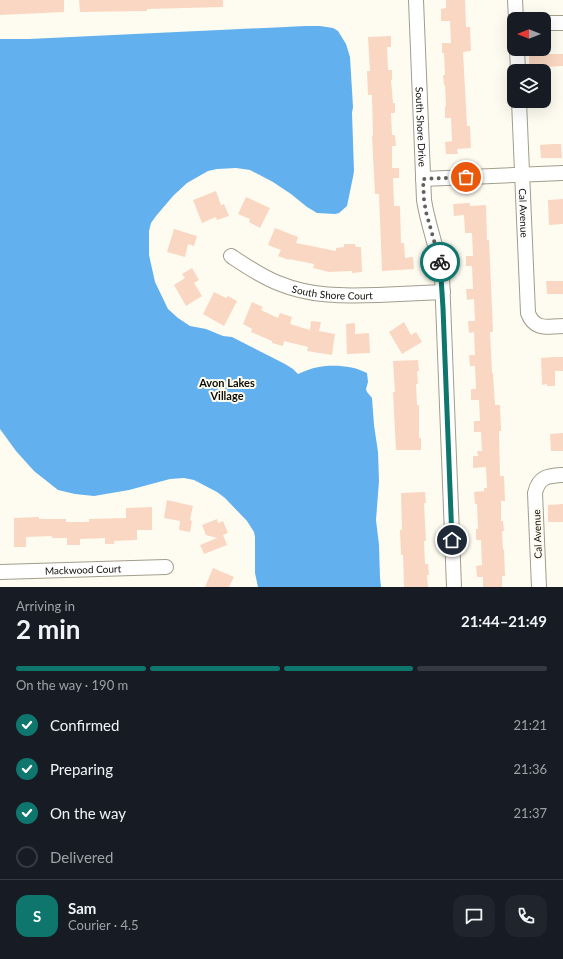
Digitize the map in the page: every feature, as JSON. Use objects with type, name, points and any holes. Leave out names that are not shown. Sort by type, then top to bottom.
[{"type":"street","name":"South Shore Drive","points":[[416,0],[424,200],[440,263],[442,292],[454,587]]},
{"type":"street","points":[[515,0],[516,12]]},
{"type":"street","points":[[551,24],[563,23]]},
{"type":"street","name":"Cal Avenue","points":[[519,108],[528,308],[530,318],[538,326],[563,326]]},
{"type":"street","points":[[423,179],[563,173]]},
{"type":"street","name":"South Shore Court","points":[[231,256],[247,267],[273,281],[292,288],[323,295],[345,296],[442,292]]},
{"type":"street","name":"Cal Avenue","points":[[539,587],[536,487],[540,481],[548,476],[563,475]]},
{"type":"street","name":"Mackwood Court","points":[[0,572],[166,567]]},
{"type":"water","points":[[306,26],[333,28],[338,31],[346,44],[350,57],[353,107],[354,171],[347,206],[339,213],[335,214],[317,213],[273,182],[250,170],[236,168],[208,171],[187,183],[173,196],[151,223],[149,231],[149,255],[155,282],[168,309],[190,326],[206,329],[223,336],[232,337],[285,364],[298,374],[314,368],[325,366],[350,367],[367,373],[368,382],[366,389],[372,398],[378,452],[379,481],[376,520],[381,587],[258,587],[255,573],[254,532],[247,521],[225,498],[217,492],[194,480],[184,478],[170,479],[129,490],[94,496],[58,490],[34,471],[16,451],[0,429],[0,39],[29,39]]},
{"type":"building","points":[[0,0],[64,0],[64,12],[0,15]]},
{"type":"building","points":[[79,0],[223,0],[223,7],[147,9],[147,11],[80,12]]},
{"type":"building","points":[[446,0],[465,0],[466,27],[470,27],[471,51],[463,52],[467,126],[470,126],[471,148],[457,149],[458,154],[446,154],[445,142],[452,141],[451,118],[445,118],[446,106],[443,75],[445,75],[444,53],[442,53],[442,43],[451,43],[450,21],[441,21],[441,9],[446,8]]},
{"type":"building","points":[[391,36],[391,47],[387,47],[388,70],[392,70],[391,80],[393,103],[395,103],[395,113],[391,113],[392,135],[395,135],[396,146],[392,146],[392,168],[399,168],[399,178],[393,178],[394,206],[400,206],[401,243],[404,243],[405,258],[413,257],[414,269],[382,271],[379,194],[375,194],[372,136],[372,95],[368,95],[367,71],[370,71],[368,37]]},
{"type":"building","points":[[551,54],[563,54],[563,66],[551,67],[551,64],[529,64],[529,56],[551,56]]},
{"type":"building","points":[[561,144],[562,158],[541,158],[540,145]]},
{"type":"building","points":[[216,191],[221,205],[224,204],[229,216],[217,220],[216,217],[202,223],[193,200]]},
{"type":"building","points":[[246,197],[270,208],[260,228],[249,222],[250,219],[238,214]]},
{"type":"building","points":[[563,199],[563,224],[549,225],[548,200]]},
{"type":"building","points":[[470,203],[470,206],[486,205],[487,240],[489,240],[493,332],[490,332],[492,373],[495,405],[500,405],[500,476],[504,476],[505,501],[501,501],[501,521],[503,521],[504,531],[502,531],[505,576],[502,576],[502,587],[483,587],[483,577],[477,577],[476,566],[482,565],[481,540],[476,540],[476,529],[478,529],[477,504],[475,504],[474,492],[484,491],[484,488],[487,488],[486,467],[473,468],[473,456],[478,456],[477,451],[482,451],[481,432],[474,432],[474,421],[480,421],[479,400],[471,400],[471,389],[476,389],[475,366],[470,366],[469,355],[475,355],[474,332],[469,333],[468,321],[475,321],[474,299],[467,300],[466,289],[473,289],[472,266],[466,266],[466,256],[473,256],[472,233],[465,233],[464,215],[454,216],[453,204]]},
{"type":"building","points":[[275,228],[298,237],[296,243],[336,251],[336,248],[344,247],[344,244],[355,244],[356,247],[361,247],[362,272],[329,272],[313,268],[314,264],[289,260],[278,256],[281,250],[268,245]]},
{"type":"building","points":[[174,229],[197,236],[194,246],[188,244],[185,257],[167,252]]},
{"type":"building","points":[[192,268],[199,280],[194,283],[202,296],[186,306],[174,285],[185,278],[182,274]]},
{"type":"building","points":[[546,281],[563,281],[563,294],[547,294]]},
{"type":"building","points":[[214,292],[226,298],[228,296],[237,301],[224,326],[203,314]]},
{"type":"building","points":[[252,302],[263,307],[261,310],[278,318],[280,313],[292,317],[290,324],[310,330],[311,321],[321,322],[319,331],[335,334],[332,355],[307,351],[308,347],[284,341],[283,346],[272,343],[272,341],[251,332],[252,329],[243,324]]},
{"type":"building","points":[[404,322],[411,335],[416,332],[422,342],[402,354],[389,332]]},
{"type":"building","points":[[355,323],[355,334],[369,333],[370,353],[347,354],[346,324]]},
{"type":"building","points":[[563,357],[563,371],[555,371],[555,386],[547,386],[547,384],[542,385],[541,358]]},
{"type":"building","points":[[418,360],[418,384],[416,384],[417,405],[419,405],[419,438],[421,438],[421,450],[396,450],[393,361]]},
{"type":"building","points":[[563,433],[563,451],[551,451],[550,434]]},
{"type":"building","points":[[425,492],[426,503],[424,503],[426,541],[424,541],[425,564],[428,564],[429,575],[427,575],[428,587],[404,587],[403,555],[401,555],[400,530],[402,530],[401,493]]},
{"type":"building","points":[[167,500],[193,506],[190,520],[192,521],[190,532],[179,530],[180,521],[164,518]]},
{"type":"building","points":[[563,504],[563,522],[548,522],[548,505]]},
{"type":"building","points":[[152,507],[152,530],[137,530],[137,540],[114,541],[114,544],[105,544],[105,538],[80,539],[80,545],[67,545],[67,538],[52,538],[52,536],[26,537],[26,547],[14,547],[14,518],[39,517],[39,519],[66,519],[66,522],[89,522],[89,519],[126,518],[126,508]]},
{"type":"building","points":[[217,519],[218,523],[223,521],[228,533],[223,535],[227,545],[204,554],[200,545],[217,538],[206,535],[202,525]]},
{"type":"building","points":[[213,568],[234,577],[229,587],[205,587]]},
{"type":"way so far","points":[[440,262],[426,212],[423,179],[466,177]]},
{"type":"district","name":"Avon Lakes Village","points":[[227,388]]},
{"type":"route","points":[[440,262],[442,276],[452,540]]}]
